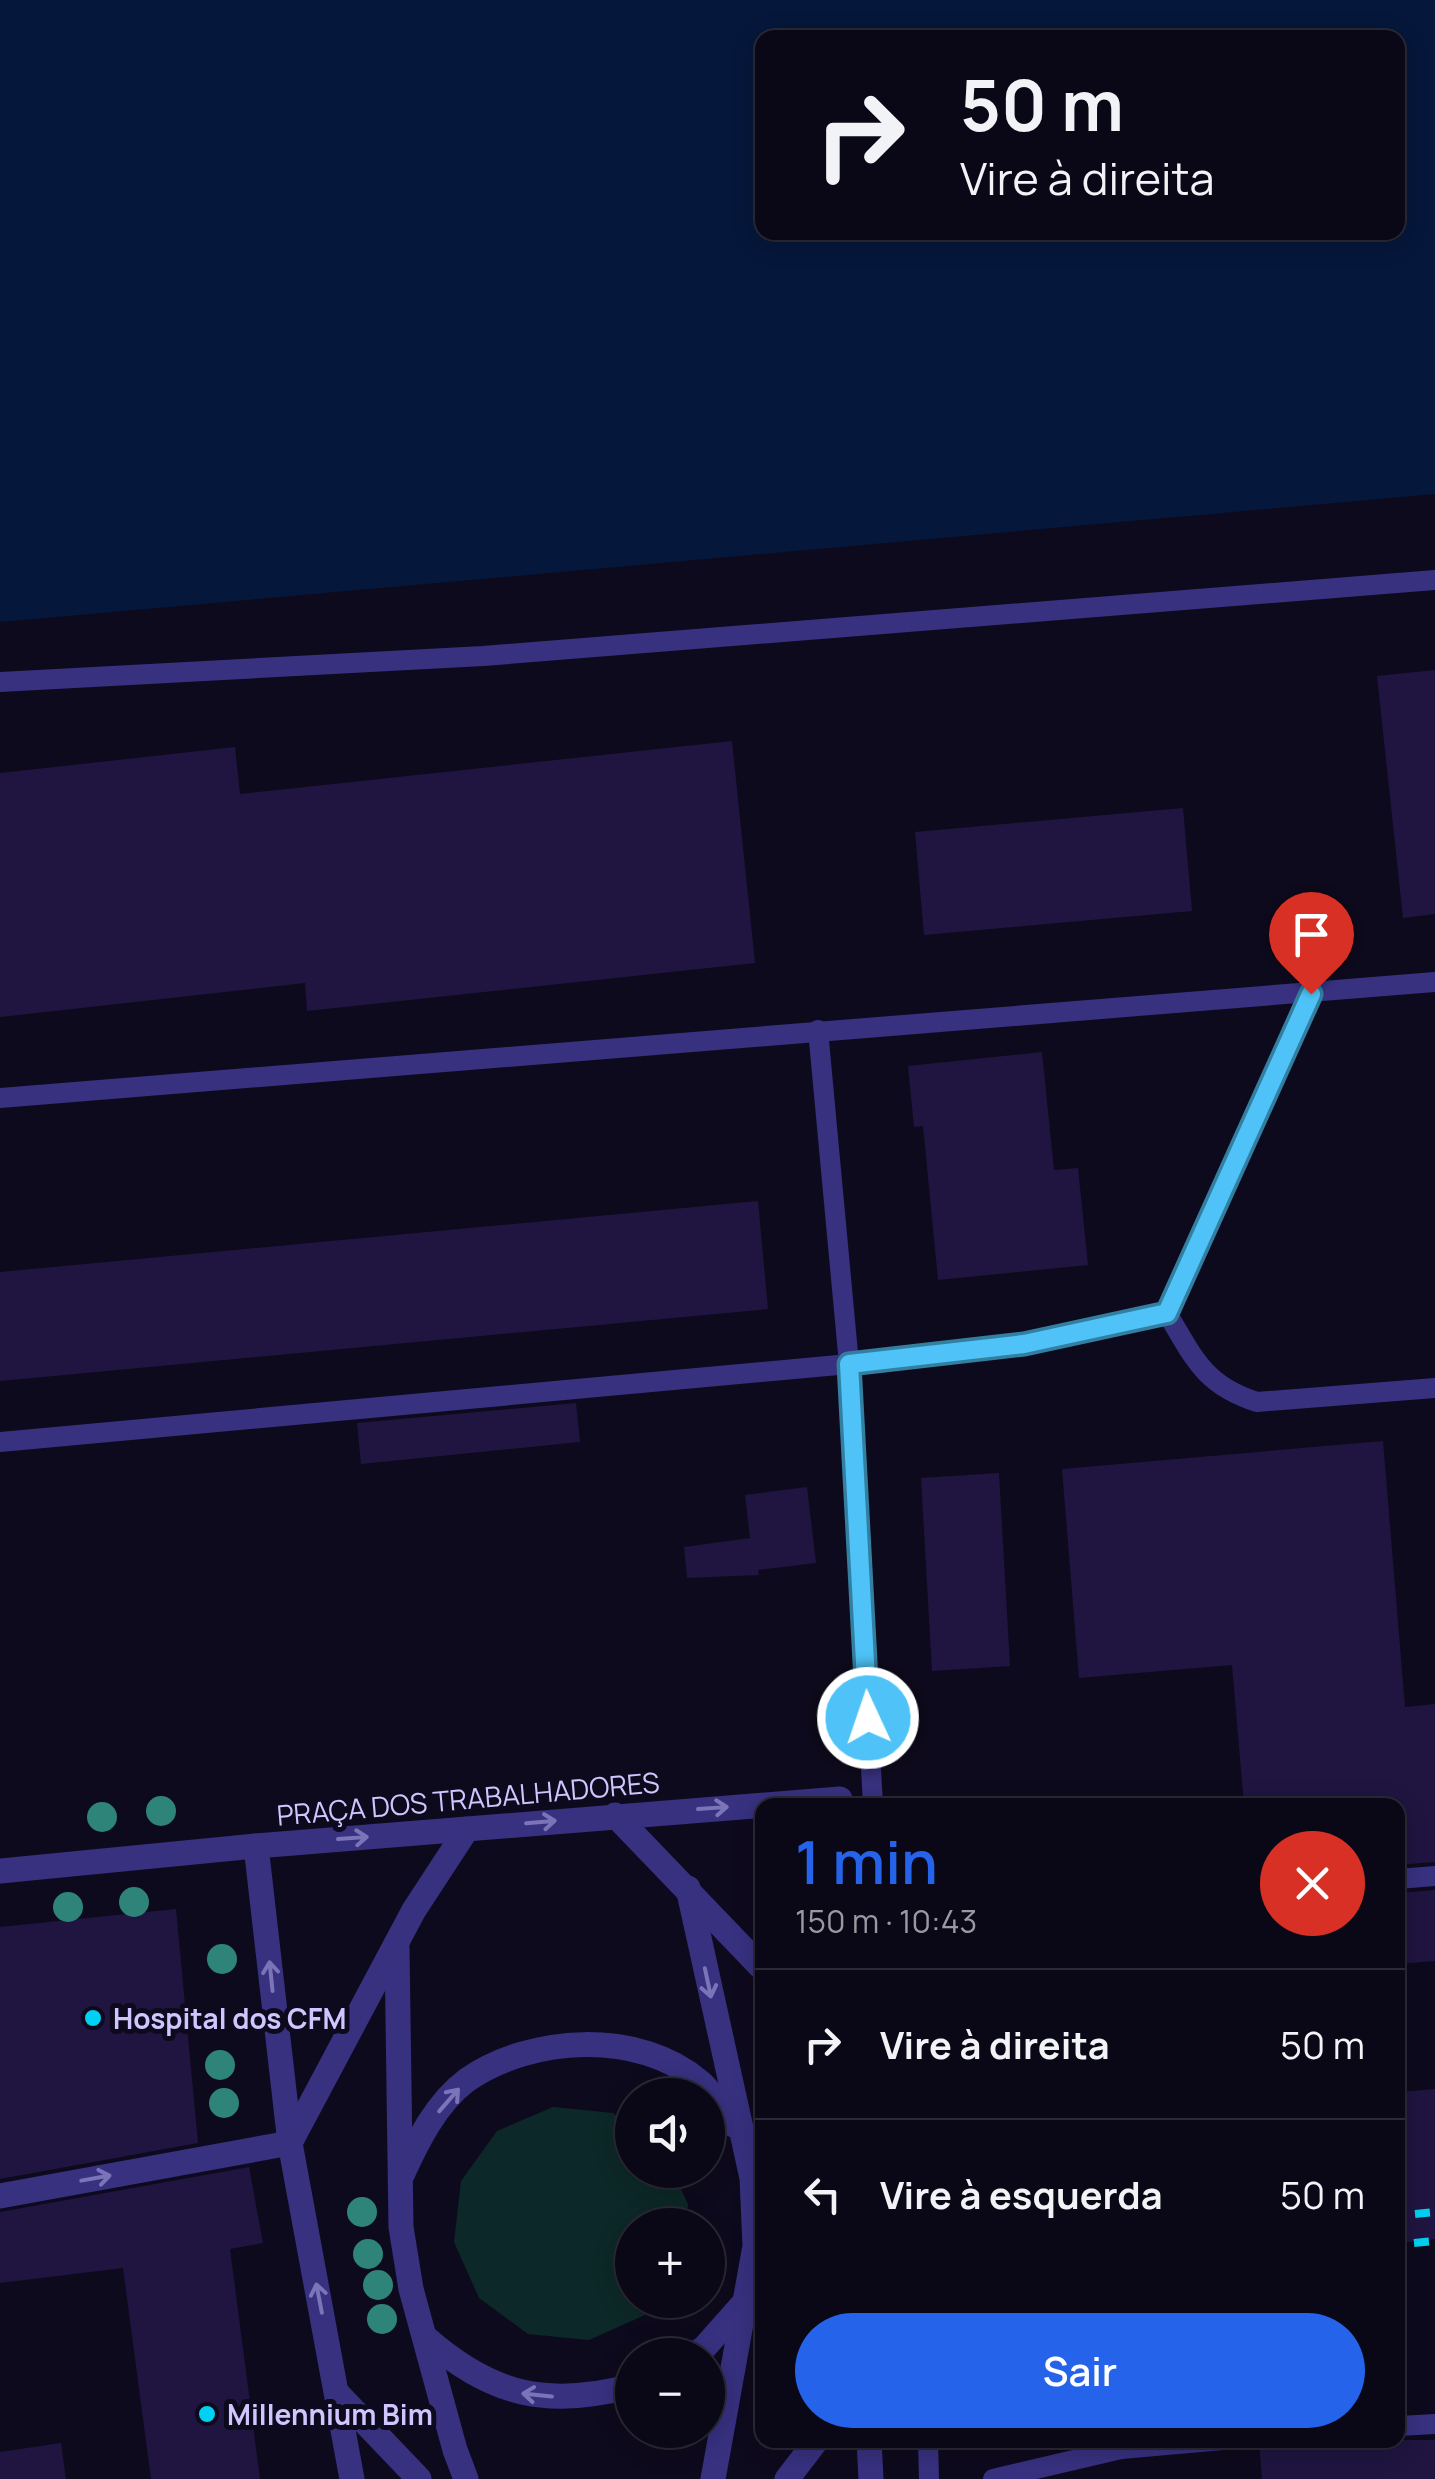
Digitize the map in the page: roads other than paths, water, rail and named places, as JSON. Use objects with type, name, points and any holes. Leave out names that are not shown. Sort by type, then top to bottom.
[{"type":"street","name":"PRAÇA DOS TRABALHADORES","points":[[352,2479],[290,2143],[256,1846],[755,1807]]},
{"type":"street","points":[[616,1815],[755,1960]]},
{"type":"street","points":[[0,2196],[290,2143],[397,1942],[466,1829]]},
{"type":"street","points":[[0,1871],[256,1846]]},
{"type":"street","points":[[688,1888],[752,2178],[755,2246],[712,2479]]},
{"type":"street","points":[[397,1942],[399,2183],[409,2274],[466,2479]]},
{"type":"street","points":[[399,2183],[422,2132],[466,2081],[527,2050],[590,2042],[651,2055],[699,2081],[740,2132]]},
{"type":"street","points":[[713,2338],[743,2304]]},
{"type":"street","points":[[426,2338],[452,2361],[482,2379],[531,2397],[591,2396],[615,2390]]},
{"type":"street","points":[[337,2393],[418,2479]]},
{"type":"street","points":[[787,2479],[811,2448]]},
{"type":"street","points":[[869,2448],[871,2475]]},
{"type":"lane","points":[[0,682],[482,656],[1435,580]]},
{"type":"lane","points":[[0,1098],[1435,982]]},
{"type":"lane","points":[[1167,1313],[1311,994]]},
{"type":"lane","points":[[818,1030],[849,1364],[873,1798]]},
{"type":"lane","points":[[0,1442],[849,1364],[1024,1344],[1167,1313]]},
{"type":"lane","points":[[1167,1313],[1205,1375],[1230,1393],[1257,1402],[1435,1388]]},
{"type":"lane","points":[[1405,1878],[1435,1876]]},
{"type":"lane","points":[[1405,2426],[1435,2424]]},
{"type":"lane","points":[[928,2448],[930,2479]]},
{"type":"lane","points":[[993,2479],[1109,2448]]},
{"type":"water","points":[[0,0],[1435,0],[1435,494],[0,622]]},
{"type":"railway","points":[[1415,2214],[1435,2212]]},
{"type":"railway","points":[[1414,2243],[1435,2241]]},
{"type":"place","name":"Hospital dos CFM","points":[[93,2018]]},
{"type":"place","name":"Millennium Bim","points":[[207,2414]]}]
